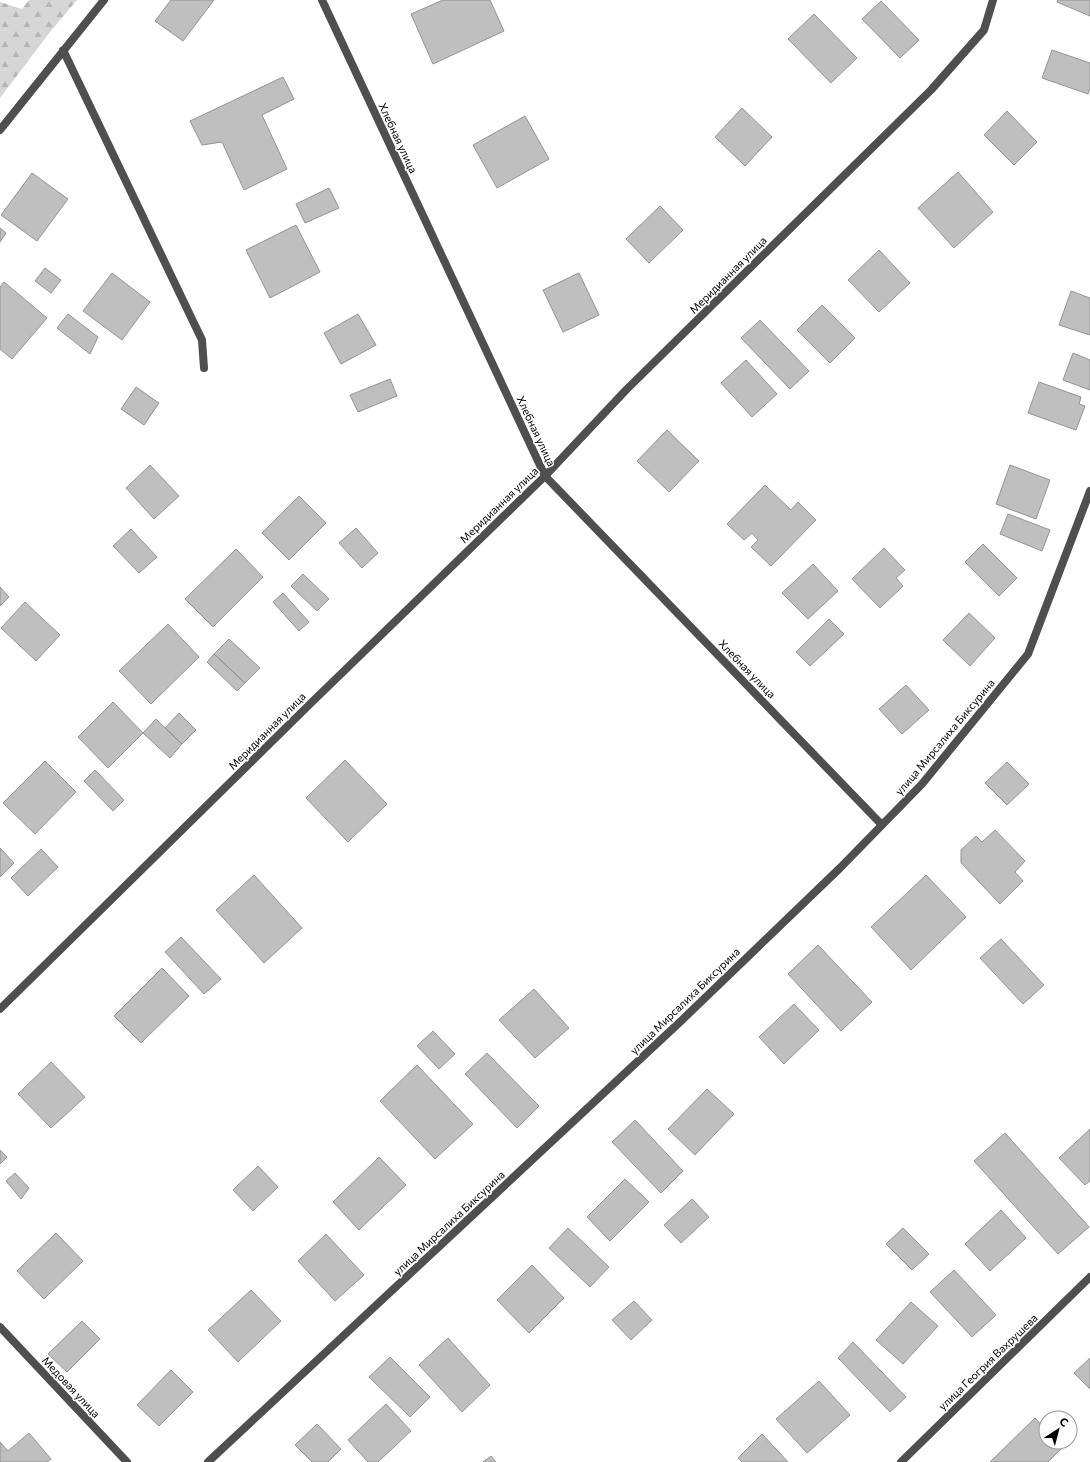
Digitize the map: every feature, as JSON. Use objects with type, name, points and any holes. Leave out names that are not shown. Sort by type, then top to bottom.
[{"type":"street","points":[[0,130],[104,0]]},
{"type":"street","name":"Хлебная улица","points":[[322,0],[545,476],[882,825]]},
{"type":"street","name":"Меридианная улица","points":[[0,1009],[311,703],[545,476],[626,390],[930,90],[984,30],[993,0]]},
{"type":"street","points":[[63,50],[202,340],[204,368]]},
{"type":"street","name":"улица Мирсалиха Биксурина","points":[[208,1462],[681,1021],[840,868],[922,784],[1028,654],[1090,492]]},
{"type":"street","name":"улица Геогрия Вахрушева","points":[[902,1462],[1090,1277]]},
{"type":"street","name":"Медовая улица","points":[[0,1327],[127,1462]]},
{"type":"green space","points":[[29,0],[77,0],[50,32],[0,98],[0,2],[22,9]]},
{"type":"building","points":[[171,0],[214,0],[183,41],[155,21]]},
{"type":"building","points":[[443,0],[490,0],[504,31],[433,64],[411,14]]},
{"type":"building","points":[[1058,0],[1090,0],[1090,16],[1057,2]]},
{"type":"building","points":[[881,1],[919,40],[900,58],[862,19]]},
{"type":"building","points":[[814,14],[857,58],[831,83],[788,39]]},
{"type":"building","points":[[1052,50],[1090,63],[1090,88],[1088,94],[1042,78]]},
{"type":"building","points":[[283,77],[294,99],[262,115],[287,169],[244,190],[222,142],[202,145],[190,121]]},
{"type":"building","points":[[742,108],[772,137],[745,166],[715,137]]},
{"type":"building","points":[[1007,111],[1037,142],[1014,165],[984,135]]},
{"type":"building","points":[[525,116],[549,159],[497,188],[473,145]]},
{"type":"building","points":[[958,172],[993,212],[954,248],[918,208]]},
{"type":"building","points":[[32,173],[68,199],[37,241],[1,215]]},
{"type":"building","points":[[329,188],[339,208],[305,223],[296,204]]},
{"type":"building","points":[[660,206],[683,230],[649,263],[626,239]]},
{"type":"building","points":[[296,225],[320,272],[270,298],[246,250]]},
{"type":"building","points":[[0,228],[6,233],[0,242]]},
{"type":"building","points":[[879,250],[910,283],[879,312],[848,280]]},
{"type":"building","points":[[45,268],[61,280],[51,293],[35,281]]},
{"type":"building","points":[[112,273],[150,302],[122,340],[83,311]]},
{"type":"building","points":[[579,273],[599,315],[563,332],[543,290]]},
{"type":"building","points":[[4,282],[47,318],[12,359],[0,349],[0,287]]},
{"type":"building","points":[[1071,291],[1090,298],[1090,335],[1059,325]]},
{"type":"building","points":[[822,305],[855,338],[830,363],[797,330]]},
{"type":"building","points":[[68,314],[98,337],[90,354],[57,328]]},
{"type":"building","points":[[358,314],[376,345],[341,364],[324,333]]},
{"type":"building","points":[[760,320],[809,371],[790,389],[741,338]]},
{"type":"building","points":[[1073,353],[1090,360],[1090,390],[1063,380]]},
{"type":"building","points":[[746,360],[777,394],[752,417],[721,383]]},
{"type":"building","points":[[390,379],[397,396],[358,412],[350,395]]},
{"type":"building","points":[[1039,382],[1081,397],[1079,404],[1085,406],[1076,430],[1028,413]]},
{"type":"building","points":[[136,387],[159,403],[144,425],[121,409]]},
{"type":"building","points":[[667,430],[699,461],[669,492],[637,461]]},
{"type":"building","points":[[150,465],[179,496],[154,519],[126,488]]},
{"type":"building","points":[[1010,465],[1050,480],[1036,519],[996,504]]},
{"type":"building","points":[[765,485],[791,510],[798,502],[816,520],[771,566],[751,547],[758,540],[752,533],[744,540],[727,524]]},
{"type":"building","points":[[299,496],[326,523],[289,560],[262,533]]},
{"type":"building","points":[[1008,514],[1050,530],[1042,551],[1000,534]]},
{"type":"building","points":[[356,528],[378,553],[362,568],[339,543]]},
{"type":"building","points":[[131,529],[157,557],[139,573],[113,546]]},
{"type":"building","points":[[983,544],[1017,578],[999,596],[965,562]]},
{"type":"building","points":[[884,548],[905,570],[896,578],[903,586],[880,608],[852,579]]},
{"type":"building","points":[[236,549],[263,577],[213,627],[185,599]]},
{"type":"building","points":[[813,564],[838,591],[808,619],[782,593]]},
{"type":"building","points":[[303,574],[329,599],[317,611],[291,586]]},
{"type":"building","points":[[0,587],[9,597],[0,606]]},
{"type":"building","points":[[283,593],[309,622],[299,631],[273,602]]},
{"type":"building","points":[[25,602],[60,635],[36,661],[1,628]]},
{"type":"building","points":[[969,613],[995,638],[970,666],[943,640]]},
{"type":"building","points":[[829,619],[844,634],[810,666],[796,652]]},
{"type":"building","points":[[168,624],[199,657],[151,704],[119,671]]},
{"type":"building","points":[[229,639],[260,668],[245,683],[214,654]]},
{"type":"building","points":[[214,654],[245,683],[237,691],[207,662]]},
{"type":"building","points":[[906,685],[929,710],[902,734],[879,709]]},
{"type":"building","points":[[113,702],[143,733],[108,768],[78,737]]},
{"type":"building","points":[[179,713],[196,730],[182,744],[165,728]]},
{"type":"building","points":[[156,719],[182,744],[170,758],[143,733]]},
{"type":"building","points":[[345,760],[387,804],[348,842],[306,798]]},
{"type":"building","points":[[45,761],[76,792],[35,834],[3,803]]},
{"type":"building","points":[[1007,762],[1029,784],[1007,805],[985,783]]},
{"type":"building","points":[[95,770],[124,800],[113,811],[84,781]]},
{"type":"building","points":[[995,830],[1025,861],[1015,872],[1023,881],[1000,904],[961,863],[961,850],[976,836],[982,842]]},
{"type":"building","points":[[0,848],[14,863],[0,877]]},
{"type":"building","points":[[41,849],[58,867],[28,896],[11,878]]},
{"type":"building","points":[[254,875],[302,928],[264,963],[216,910]]},
{"type":"building","points":[[926,875],[966,917],[911,970],[871,927]]},
{"type":"building","points":[[181,937],[221,979],[204,994],[165,952]]},
{"type":"building","points":[[1001,939],[1044,985],[1023,1004],[980,958]]},
{"type":"building","points":[[818,945],[872,1002],[841,1031],[788,974]]},
{"type":"building","points":[[162,968],[189,996],[141,1043],[114,1016]]},
{"type":"building","points":[[534,989],[569,1028],[535,1058],[499,1020]]},
{"type":"building","points":[[794,1004],[819,1030],[784,1064],[759,1037]]},
{"type":"building","points":[[433,1031],[455,1054],[439,1069],[417,1046]]},
{"type":"building","points":[[487,1053],[539,1106],[517,1128],[465,1074]]},
{"type":"building","points":[[51,1062],[85,1097],[51,1128],[18,1094]]},
{"type":"building","points":[[417,1065],[473,1124],[435,1159],[380,1101]]},
{"type":"building","points":[[707,1089],[734,1114],[695,1155],[668,1129]]},
{"type":"building","points":[[635,1120],[683,1171],[661,1193],[612,1142]]},
{"type":"building","points":[[1090,1129],[1090,1181],[1085,1185],[1059,1158]]},
{"type":"building","points":[[1005,1133],[1089,1227],[1058,1254],[974,1161]]},
{"type":"building","points":[[0,1150],[7,1157],[0,1164]]},
{"type":"building","points":[[379,1157],[406,1185],[359,1230],[333,1202]]},
{"type":"building","points":[[258,1166],[278,1187],[253,1211],[233,1190]]},
{"type":"building","points":[[15,1173],[29,1188],[21,1199],[6,1181]]},
{"type":"building","points":[[625,1179],[649,1202],[610,1241],[587,1217]]},
{"type":"building","points":[[692,1199],[709,1217],[681,1243],[664,1225]]},
{"type":"building","points":[[1001,1210],[1026,1238],[990,1271],[965,1244]]},
{"type":"building","points":[[568,1228],[609,1267],[590,1287],[549,1248]]},
{"type":"building","points":[[903,1228],[929,1254],[912,1270],[886,1244]]},
{"type":"building","points":[[56,1233],[83,1261],[44,1299],[17,1271]]},
{"type":"building","points":[[326,1234],[364,1275],[335,1301],[298,1261]]},
{"type":"building","points":[[532,1265],[564,1298],[529,1333],[497,1300]]},
{"type":"building","points":[[954,1270],[996,1315],[972,1337],[930,1292]]},
{"type":"building","points":[[251,1290],[281,1321],[238,1362],[208,1330]]},
{"type":"building","points":[[634,1301],[652,1320],[631,1340],[612,1320]]},
{"type":"building","points":[[911,1302],[938,1326],[903,1364],[876,1340]]},
{"type":"building","points":[[82,1321],[100,1339],[67,1372],[48,1354]]},
{"type":"building","points":[[448,1338],[490,1385],[462,1412],[419,1365]]},
{"type":"building","points":[[853,1342],[906,1397],[890,1412],[838,1358]]},
{"type":"building","points":[[390,1357],[430,1397],[410,1417],[369,1377]]},
{"type":"building","points":[[1090,1358],[1090,1389],[1074,1373]]},
{"type":"building","points":[[171,1370],[193,1392],[159,1426],[137,1405]]},
{"type":"building","points":[[819,1381],[850,1415],[807,1453],[776,1419]]},
{"type":"building","points":[[386,1404],[411,1431],[378,1462],[368,1462],[348,1440]]},
{"type":"building","points":[[1035,1418],[1038,1421],[1038,1450],[1060,1450],[1048,1462],[990,1462]]},
{"type":"building","points":[[317,1424],[341,1449],[328,1462],[312,1462],[295,1445]]},
{"type":"building","points":[[29,1433],[51,1459],[47,1462],[0,1462],[0,1442],[8,1451]]},
{"type":"building","points":[[762,1434],[788,1462],[742,1462],[738,1458]]},
{"type":"building","points":[[491,1456],[496,1462],[483,1462]]}]
